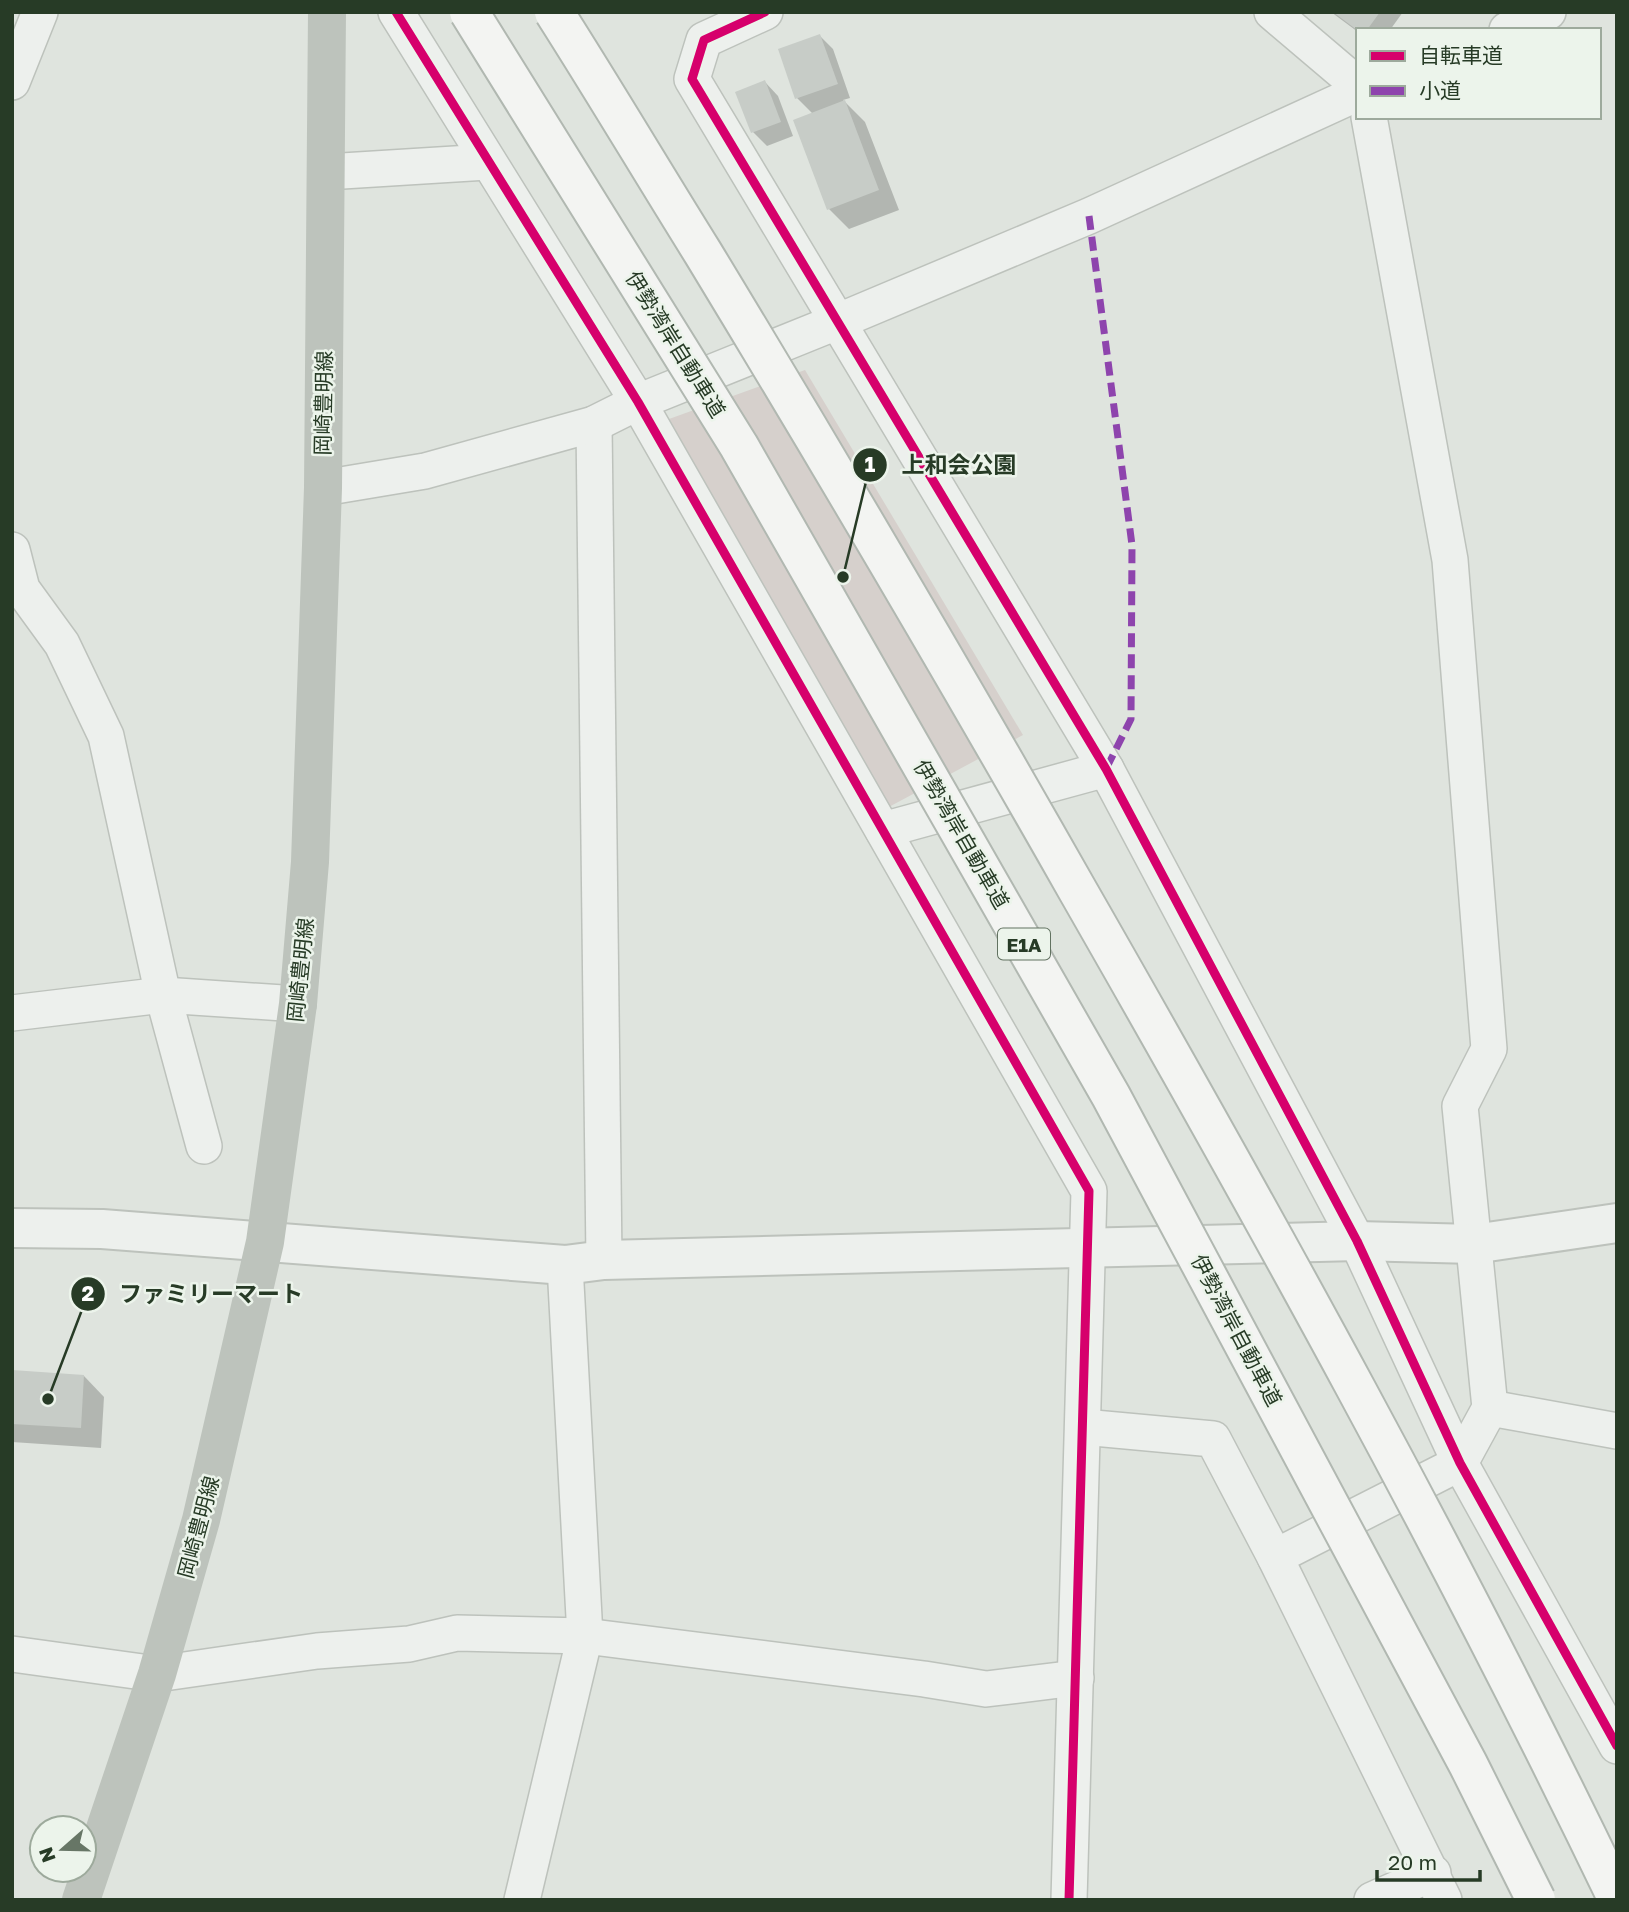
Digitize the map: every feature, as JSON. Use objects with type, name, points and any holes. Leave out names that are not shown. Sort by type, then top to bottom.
[{"type":"highway","name":"伊勢湾岸自動車道","points":[[469,12],[739,446],[1111,1097],[1468,1764],[1536,1900]]},
{"type":"highway","points":[[554,12],[799,411],[995,744],[1180,1070],[1328,1335],[1534,1726],[1617,1898]]},
{"type":"main road","name":"岡崎豊明線","points":[[81,1900],[157,1674],[201,1520],[265,1242],[298,1004],[310,862],[323,488],[327,12]]},
{"type":"street","points":[[12,82],[40,12]]},
{"type":"street","points":[[396,12],[638,402],[1089,1191],[1069,1900]]},
{"type":"street","points":[[765,12],[704,40],[692,79],[1106,769],[1357,1241],[1460,1463],[1617,1746]]},
{"type":"street","points":[[1272,12],[1356,83]]},
{"type":"street","points":[[1512,28],[1548,12]]},
{"type":"street","points":[[323,488],[425,471],[594,424],[638,402],[1089,216],[1356,94]]},
{"type":"street","points":[[1275,1557],[1460,1463],[1490,1408],[1460,1106],[1489,1049],[1450,560],[1369,119]]},
{"type":"street","points":[[326,172],[487,162]]},
{"type":"street","points":[[594,424],[604,1260]]},
{"type":"street","points":[[12,550],[22,589],[62,644],[106,736],[163,995],[204,1146]]},
{"type":"street","points":[[883,830],[1106,769]]},
{"type":"street","points":[[12,1013],[163,995],[298,1004]]},
{"type":"street","points":[[12,1227],[102,1229],[565,1265],[604,1260],[1357,1241],[1474,1244],[1617,1223]]},
{"type":"street","points":[[522,1900],[585,1636],[565,1265]]},
{"type":"street","points":[[1490,1408],[1617,1430]]},
{"type":"street","points":[[1083,1427],[1213,1439],[1275,1557],[1438,1886],[1372,1900]]},
{"type":"street","points":[[12,1654],[157,1674],[317,1651],[409,1644],[457,1633],[585,1636],[986,1689],[1076,1678]]},
{"type":"shaded area","points":[[805,370],[1023,735],[887,808],[669,419]]},
{"type":"building","points":[[1333,12],[1380,12],[1368,28],[1356,29]]},
{"type":"building","points":[[820,34],[838,84],[795,99],[778,49]]},
{"type":"building","points":[[765,80],[781,122],[751,133],[735,92]]},
{"type":"building","points":[[845,100],[879,190],[827,210],[793,120]]},
{"type":"building","points":[[12,1370],[84,1375],[81,1428],[12,1424]]},
{"type":"marked path","points":[[1089,216],[1132,545],[1131,719],[1106,769]]},
{"type":"cycle path","points":[[396,12],[638,402],[1089,1191],[1069,1900]]},
{"type":"cycle path","points":[[765,12],[704,40],[692,79],[1106,769],[1357,1241],[1460,1463],[1617,1746]]},
{"type":"place","name":"上和会公園","points":[[843,577]]},
{"type":"place","name":"ファミリーマート","points":[[48,1399]]}]
